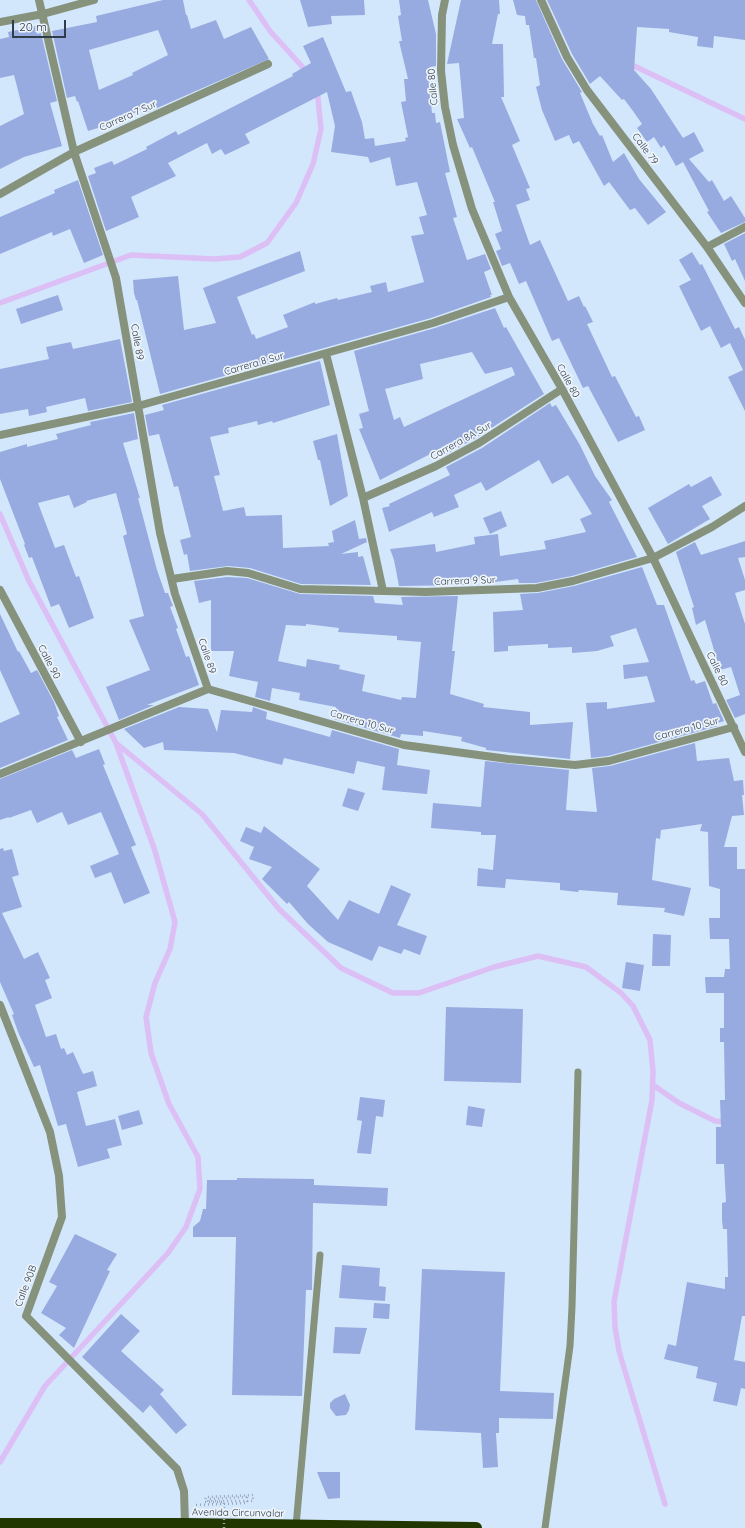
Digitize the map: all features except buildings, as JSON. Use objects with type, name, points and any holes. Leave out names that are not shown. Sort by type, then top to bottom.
[{"type":"highway","name":"Avenida Circunvalar","points":[[0,1524],[185,1524],[476,1528]]},
{"type":"street","name":"Calle 89","points":[[39,0],[74,152],[116,278],[160,533],[172,579],[208,689]]},
{"type":"street","points":[[0,22],[43,14],[94,0]]},
{"type":"street","name":"Calle 80","points":[[445,0],[442,15],[441,71],[445,107],[451,137],[472,209],[508,297],[562,389],[653,558],[745,752]]},
{"type":"street","name":"Calle 79","points":[[541,0],[567,57],[587,90],[707,247],[745,303]]},
{"type":"street","name":"Carrera 7 Sur","points":[[0,194],[74,152],[268,64]]},
{"type":"street","points":[[707,247],[745,227]]},
{"type":"street","name":"Carrera 8 Sur","points":[[0,435],[138,406],[433,323],[508,297]]},
{"type":"street","points":[[326,354],[364,498],[384,591]]},
{"type":"street","name":"Carrera 8A Sur","points":[[364,498],[436,466],[479,444],[562,389]]},
{"type":"street","name":"Carrera 9 Sur","points":[[172,579],[227,571],[248,573],[300,589],[474,591],[537,588],[573,581],[653,558],[712,527],[745,506]]},
{"type":"street","name":"Calle 90","points":[[0,590],[81,742]]},
{"type":"street","points":[[0,774],[208,689]]},
{"type":"street","name":"Carrera 10 Sur","points":[[208,689],[404,745],[508,759],[575,765],[609,761],[734,727]]},
{"type":"street","name":"Calle 90B","points":[[0,1005],[50,1132],[59,1176],[62,1216],[26,1316],[177,1468],[184,1491],[185,1524]]},
{"type":"lane","points":[[545,1528],[570,1346],[578,1072]]},
{"type":"lane","points":[[296,1526],[320,1255]]},
{"type":"path","points":[[184,1505],[247,1504],[247,1497],[208,1499],[208,1501],[253,1501],[253,1495],[206,1497],[205,1502],[224,1502],[224,1528]]},
{"type":"waterway","points":[[249,0],[270,31],[308,73]]},
{"type":"waterway","points":[[628,63],[745,119]]},
{"type":"waterway","points":[[0,303],[131,255],[214,259],[240,257],[267,243],[296,203],[313,164],[321,129],[318,98],[315,90]]},
{"type":"waterway","points":[[0,514],[29,581],[116,743],[155,851],[175,922],[170,949],[155,983],[146,1017],[151,1053],[169,1104],[198,1157],[200,1189],[186,1227],[168,1253],[45,1386],[0,1462]]},
{"type":"waterway","points":[[116,743],[202,814],[279,909],[341,968],[393,993],[419,993],[494,967],[538,956],[586,967],[621,993],[633,1006],[650,1040],[653,1071],[652,1100],[614,1302],[615,1327],[619,1351],[665,1504]]},
{"type":"waterway","points":[[653,1085],[679,1103],[715,1121],[727,1122]]}]
